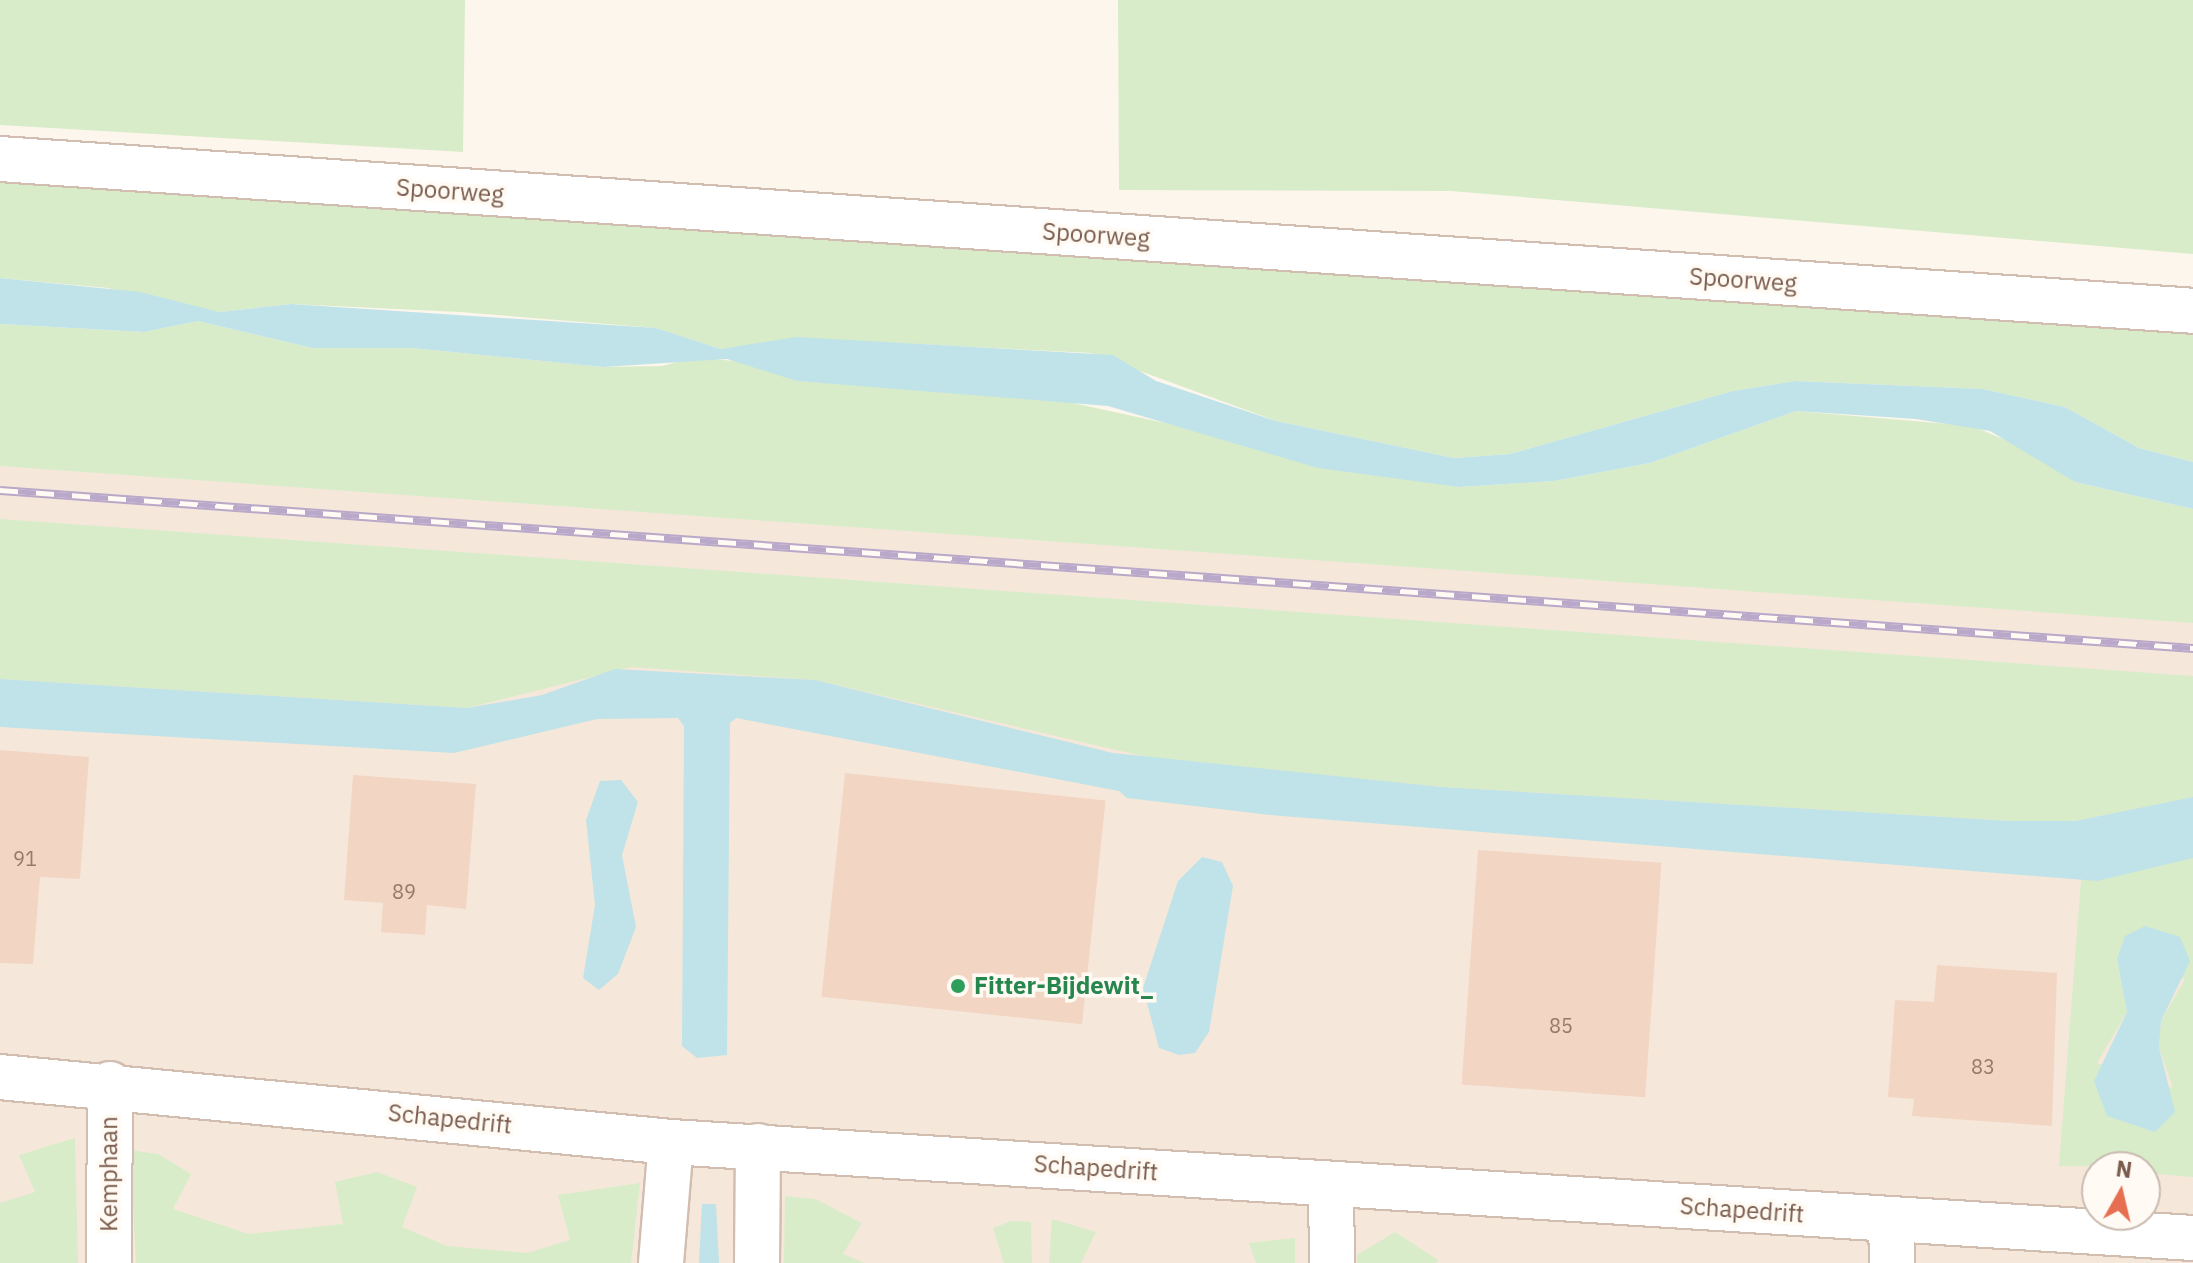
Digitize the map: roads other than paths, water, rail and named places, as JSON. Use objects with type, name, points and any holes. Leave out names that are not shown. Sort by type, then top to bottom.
[{"type":"street","name":"Spoorweg","points":[[0,159],[2193,311]]},
{"type":"street","name":"Schapedrift","points":[[0,1077],[110,1084],[671,1142],[2193,1238]]},
{"type":"street","name":"Kemphaan","points":[[109,1263],[110,1084]]},
{"type":"street","points":[[661,1263],[671,1142]]},
{"type":"street","points":[[757,1263],[758,1146]]},
{"type":"street","points":[[1331,1184],[1332,1263]]},
{"type":"street","points":[[1891,1220],[1892,1263]]},
{"type":"water","points":[[0,278],[140,292],[219,312],[291,304],[656,328],[721,349],[796,337],[1113,355],[1156,381],[1276,421],[1454,458],[1510,454],[1733,391],[1795,381],[1983,389],[2065,407],[2139,448],[2193,462],[2193,509],[2075,482],[1990,431],[1916,419],[1796,411],[1650,463],[1554,481],[1459,487],[1318,468],[1108,406],[797,381],[727,359],[603,367],[412,348],[312,348],[198,321],[144,332],[0,324]]},
{"type":"water","points":[[615,669],[815,680],[1113,753],[1442,787],[2010,821],[2075,821],[2193,797],[2193,858],[2097,881],[1270,815],[1127,798],[1119,791],[736,718],[730,723],[727,1055],[697,1058],[682,1046],[684,726],[678,718],[597,719],[454,753],[0,727],[0,679],[467,708],[542,695]]},
{"type":"water","points":[[621,780],[638,802],[622,855],[636,927],[618,974],[599,990],[583,978],[595,905],[586,820],[600,781]]},
{"type":"water","points":[[1202,857],[1222,862],[1233,886],[1209,1032],[1195,1053],[1179,1055],[1159,1048],[1143,988],[1178,881]]},
{"type":"water","points":[[2145,926],[2180,937],[2190,961],[2161,1021],[2159,1047],[2175,1112],[2155,1132],[2107,1116],[2094,1081],[2127,1012],[2117,959],[2125,936]]},
{"type":"water","points":[[702,1204],[716,1204],[719,1263],[699,1263]]},
{"type":"railway","points":[[0,490],[2193,648]]},
{"type":"place","name":"Fitter-Bijdewit_","points":[[958,986]]}]
